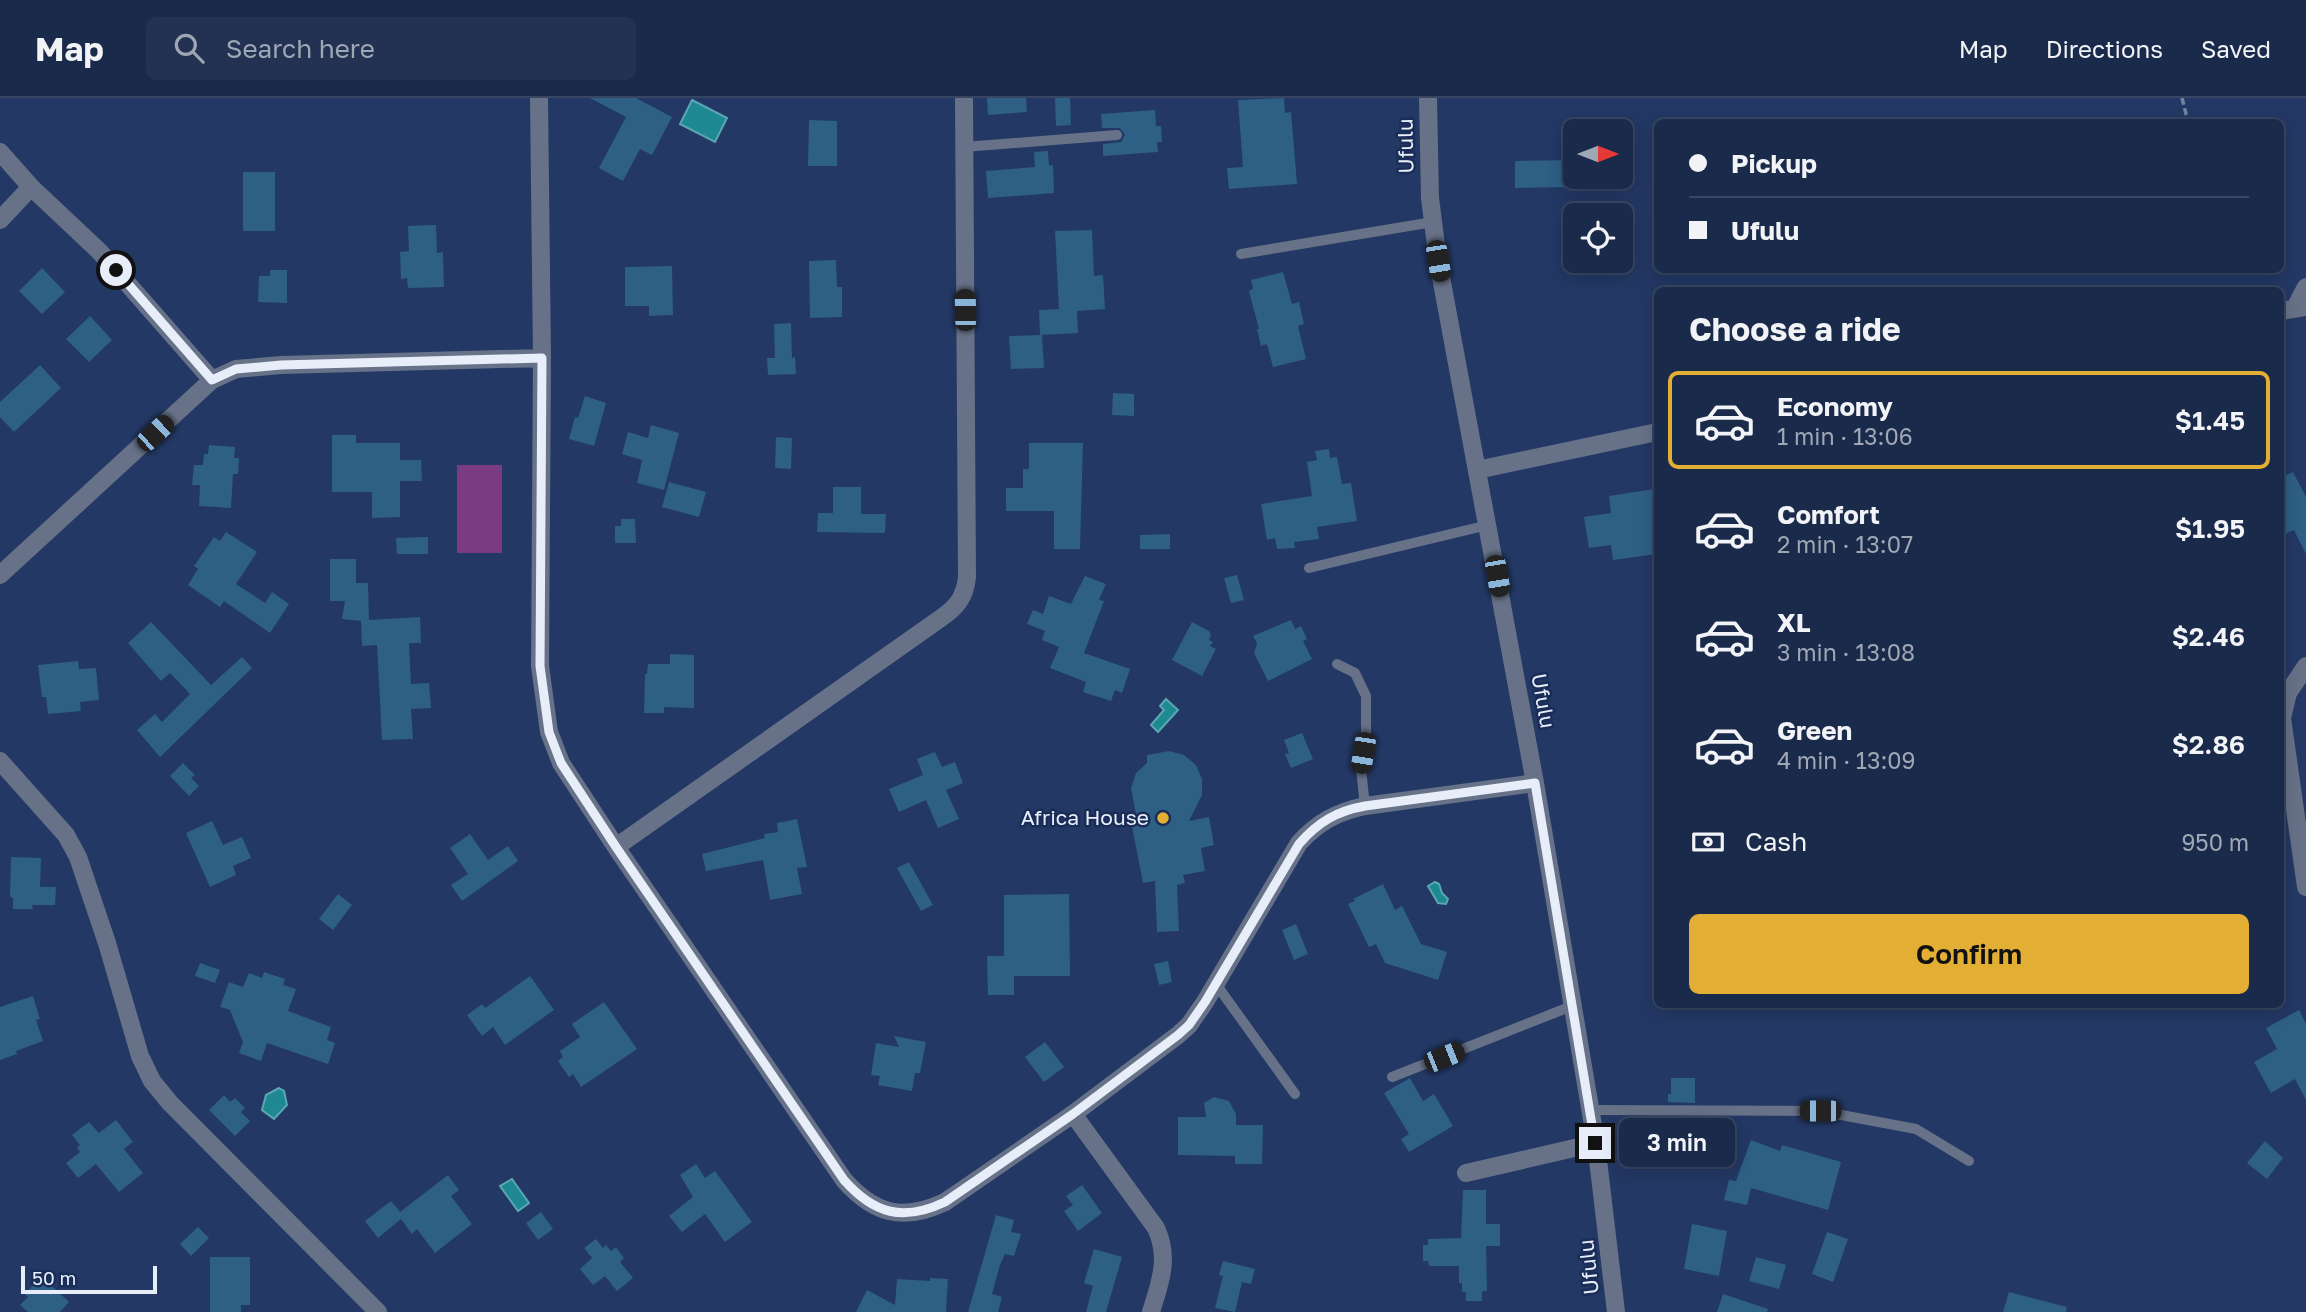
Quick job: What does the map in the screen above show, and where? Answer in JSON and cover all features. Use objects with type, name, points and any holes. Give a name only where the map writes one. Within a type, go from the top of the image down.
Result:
[{"type":"street","points":[[539,98],[542,358],[540,666],[549,732],[561,763],[616,847],[844,1180],[866,1202],[890,1212],[906,1213],[933,1208],[945,1202],[1073,1114],[1178,1035],[1197,1015],[1299,844],[1318,824],[1345,810],[1365,806],[1535,783]]},
{"type":"street","points":[[616,847],[951,611],[963,595],[967,577],[964,98]]},
{"type":"street","name":"Ufulu","points":[[1429,98],[1430,198],[1444,301],[1488,525],[1573,1006],[1595,1143],[1616,1312]]},
{"type":"street","points":[[0,152],[31,187],[99,251],[212,380]]},
{"type":"street","points":[[0,219],[31,187]]},
{"type":"street","points":[[2294,309],[2306,287]]},
{"type":"street","points":[[0,575],[212,380],[236,369],[281,365],[542,358]]},
{"type":"street","points":[[1477,470],[1654,433]]},
{"type":"street","points":[[2284,710],[2288,693],[2306,666]]},
{"type":"street","points":[[2284,729],[2302,828],[2306,887]]},
{"type":"street","points":[[0,761],[66,835],[78,856],[140,1056],[152,1082],[378,1312]]},
{"type":"street","points":[[1073,1114],[1161,1238],[1164,1264],[1152,1312]]},
{"type":"street","points":[[1465,1172],[1595,1143]]},
{"type":"lane","points":[[964,147],[1117,135]]},
{"type":"lane","points":[[1241,254],[1433,222]]},
{"type":"lane","points":[[1309,568],[1488,525]]},
{"type":"lane","points":[[1337,664],[1355,673],[1366,696],[1366,737],[1361,769],[1365,806]]},
{"type":"lane","points":[[1216,984],[1295,1094]]},
{"type":"lane","points":[[1392,1077],[1573,1006]]},
{"type":"lane","points":[[1590,1110],[1820,1111],[1916,1129],[1969,1161]]},
{"type":"path","points":[[2182,98],[2187,119]]},
{"type":"shaded area","points":[[692,100],[727,118],[715,142],[680,124]]},
{"type":"shaded area","points":[[457,465],[502,465],[502,553],[457,553]]},
{"type":"shaded area","points":[[1166,699],[1178,710],[1158,732],[1151,725],[1164,710],[1160,706]]},
{"type":"shaded area","points":[[1435,882],[1448,899],[1446,904],[1438,903],[1428,886]]},
{"type":"shaded area","points":[[279,1088],[284,1091],[287,1105],[274,1119],[262,1110],[266,1095]]},
{"type":"shaded area","points":[[512,1179],[529,1203],[518,1211],[500,1186]]},
{"type":"building","points":[[590,98],[636,98],[672,117],[652,155],[640,149],[623,181],[599,168],[626,117]]},
{"type":"building","points":[[987,98],[1026,98],[1027,112],[988,115]]},
{"type":"building","points":[[1055,98],[1070,98],[1071,125],[1056,126]]},
{"type":"building","points":[[1284,98],[1285,113],[1291,112],[1297,184],[1229,189],[1227,168],[1243,167],[1238,100]]},
{"type":"building","points":[[1155,110],[1156,126],[1161,126],[1162,142],[1157,142],[1158,152],[1103,156],[1103,144],[1121,142],[1125,135],[1120,128],[1102,128],[1101,114]]},
{"type":"building","points":[[809,120],[837,121],[837,166],[808,166]]},
{"type":"building","points":[[1048,151],[1049,166],[1053,165],[1054,193],[988,198],[986,171],[1035,167],[1034,152]]},
{"type":"building","points":[[1563,160],[1563,187],[1515,188],[1515,161]]},
{"type":"building","points":[[243,172],[275,172],[275,231],[243,231]]},
{"type":"building","points":[[436,225],[437,253],[443,252],[444,287],[408,288],[407,278],[401,279],[400,252],[409,251],[408,226]]},
{"type":"building","points":[[1092,230],[1094,276],[1103,275],[1105,309],[1077,311],[1078,333],[1040,335],[1039,310],[1059,309],[1055,231]]},
{"type":"building","points":[[836,260],[837,287],[842,287],[842,317],[810,318],[809,261]]},
{"type":"building","points":[[672,266],[673,315],[649,316],[649,306],[625,306],[625,267]]},
{"type":"building","points":[[42,268],[65,292],[42,314],[19,291]]},
{"type":"building","points":[[270,270],[287,270],[287,303],[258,302],[259,276],[270,276]]},
{"type":"building","points":[[1283,272],[1292,304],[1299,302],[1304,324],[1298,326],[1306,359],[1273,367],[1267,344],[1261,346],[1249,291],[1253,289],[1251,280]]},
{"type":"building","points":[[90,316],[112,340],[89,362],[66,339]]},
{"type":"building","points":[[791,323],[792,358],[795,357],[796,374],[768,375],[767,358],[775,358],[774,324]]},
{"type":"building","points":[[1042,335],[1044,368],[1011,369],[1009,336]]},
{"type":"building","points":[[40,365],[61,388],[14,432],[0,417],[0,402]]},
{"type":"building","points":[[1113,393],[1134,394],[1134,416],[1112,415]]},
{"type":"building","points":[[585,396],[606,403],[594,446],[569,439]]},
{"type":"building","points":[[651,425],[679,433],[664,490],[637,483],[642,460],[622,454],[628,432],[648,438]]},
{"type":"building","points":[[332,435],[356,435],[356,443],[400,443],[400,460],[421,460],[422,481],[400,481],[400,517],[372,518],[372,492],[332,492]]},
{"type":"building","points":[[776,437],[792,438],[791,469],[775,468]]},
{"type":"building","points":[[1029,443],[1083,443],[1080,549],[1054,549],[1054,511],[1006,511],[1006,488],[1023,488],[1023,469],[1029,469]]},
{"type":"building","points":[[209,445],[235,447],[234,458],[239,458],[238,474],[233,474],[231,508],[199,506],[200,485],[192,485],[194,465],[203,465],[204,454],[208,454]]},
{"type":"building","points":[[1329,449],[1330,458],[1337,457],[1342,484],[1351,483],[1357,521],[1317,527],[1319,539],[1294,542],[1295,548],[1277,549],[1275,538],[1267,540],[1261,504],[1312,496],[1307,462],[1317,460],[1315,451]]},
{"type":"building","points":[[2293,472],[2306,497],[2306,554],[2294,530],[2285,534],[2284,532],[2284,476]]},
{"type":"building","points":[[669,482],[706,492],[699,517],[662,507]]},
{"type":"building","points":[[833,487],[861,487],[861,514],[886,514],[885,533],[817,532],[818,513],[833,513]]},
{"type":"building","points":[[1654,489],[1654,554],[1613,560],[1611,545],[1589,548],[1584,517],[1611,513],[1609,496]]},
{"type":"building","points":[[621,519],[635,519],[636,543],[615,543],[615,526],[621,526]]},
{"type":"building","points":[[226,532],[257,552],[236,584],[265,603],[272,592],[289,604],[270,633],[224,601],[220,607],[188,585],[198,569],[194,566],[214,537],[220,541]]},
{"type":"building","points":[[1170,534],[1170,549],[1140,549],[1140,535]]},
{"type":"building","points":[[428,537],[428,554],[397,554],[396,538]]},
{"type":"building","points":[[330,559],[356,559],[356,583],[368,583],[369,620],[420,617],[421,643],[409,643],[411,684],[429,683],[431,708],[411,709],[413,739],[382,740],[377,645],[362,646],[361,621],[342,619],[345,601],[330,601]]},
{"type":"building","points":[[1237,575],[1244,600],[1231,603],[1224,578]]},
{"type":"building","points":[[1085,576],[1106,584],[1099,600],[1104,601],[1084,653],[1130,669],[1122,693],[1115,690],[1111,701],[1083,692],[1086,682],[1050,668],[1059,647],[1042,640],[1045,631],[1027,624],[1033,610],[1043,614],[1049,596],[1071,604]]},
{"type":"building","points":[[1291,620],[1295,629],[1301,626],[1307,639],[1303,641],[1312,659],[1268,681],[1254,653],[1257,643],[1253,636]]},
{"type":"building","points":[[151,622],[211,685],[242,657],[252,668],[160,757],[137,730],[155,714],[162,722],[190,694],[170,673],[161,681],[128,643]]},
{"type":"building","points":[[1192,622],[1209,631],[1209,640],[1213,642],[1210,646],[1216,649],[1202,676],[1172,660]]},
{"type":"building","points":[[670,654],[694,655],[694,708],[664,707],[664,713],[644,713],[645,674],[648,664],[670,664]]},
{"type":"building","points":[[78,661],[79,669],[96,668],[99,700],[80,702],[81,711],[48,714],[46,697],[42,697],[38,665]]},
{"type":"building","points":[[1302,733],[1313,759],[1291,768],[1285,754],[1289,753],[1284,740]]},
{"type":"building","name":"Africa House","points":[[1169,751],[1184,755],[1196,765],[1202,779],[1202,795],[1189,821],[1209,817],[1214,845],[1201,848],[1205,871],[1183,875],[1185,883],[1177,885],[1179,931],[1157,932],[1155,881],[1143,883],[1130,816],[1136,815],[1131,788],[1136,773],[1147,763],[1147,755]]},
{"type":"building","points":[[935,752],[942,767],[955,762],[963,783],[946,790],[959,819],[938,828],[926,800],[899,812],[889,789],[923,775],[917,759]]},
{"type":"building","points":[[183,763],[195,775],[191,778],[199,786],[189,796],[170,776]]},
{"type":"building","points":[[797,819],[807,867],[797,868],[802,894],[770,900],[763,860],[706,871],[702,854],[765,838],[764,834],[778,832],[777,823]]},
{"type":"building","points":[[212,821],[223,845],[242,837],[251,858],[233,866],[236,875],[210,887],[186,833]]},
{"type":"building","points":[[470,834],[488,860],[508,846],[518,861],[462,901],[451,885],[468,874],[450,848]]},
{"type":"building","points":[[11,857],[41,858],[40,887],[56,887],[55,905],[32,905],[33,909],[13,909],[13,898],[10,897]]},
{"type":"building","points":[[909,862],[933,905],[921,911],[897,868]]},
{"type":"building","points":[[1383,884],[1395,910],[1402,906],[1421,944],[1447,952],[1438,980],[1385,963],[1376,944],[1369,947],[1348,904]]},
{"type":"building","points":[[338,894],[352,905],[333,930],[319,919]]},
{"type":"building","points":[[1069,894],[1070,976],[1014,976],[1014,995],[988,995],[987,956],[1004,956],[1004,895]]},
{"type":"building","points":[[1296,924],[1308,954],[1294,960],[1282,930]]},
{"type":"building","points":[[1168,961],[1172,982],[1159,985],[1154,964]]},
{"type":"building","points":[[200,963],[220,970],[215,983],[195,976]]},
{"type":"building","points":[[264,972],[285,979],[283,985],[296,989],[288,1011],[331,1027],[327,1040],[335,1043],[328,1064],[267,1043],[261,1061],[239,1053],[243,1042],[230,1010],[220,1007],[229,982],[243,987],[249,973],[262,978]]},
{"type":"building","points":[[530,976],[554,1010],[505,1045],[493,1027],[482,1036],[467,1015],[482,1004],[485,1008]]},
{"type":"building","points":[[33,996],[40,1019],[36,1020],[43,1041],[0,1060],[0,1007]]},
{"type":"building","points":[[604,1002],[637,1049],[581,1087],[573,1074],[569,1077],[558,1061],[563,1057],[560,1051],[580,1037],[572,1024]]},
{"type":"building","points":[[2299,1010],[2306,1024],[2306,1100],[2295,1079],[2271,1093],[2254,1062],[2277,1049],[2266,1028]]},
{"type":"building","points":[[894,1036],[926,1042],[920,1073],[915,1073],[912,1091],[878,1085],[880,1076],[871,1075],[876,1043],[899,1047]]},
{"type":"building","points":[[1045,1042],[1064,1067],[1044,1082],[1025,1057]]},
{"type":"building","points":[[1410,1078],[1423,1101],[1434,1094],[1453,1126],[1409,1152],[1401,1139],[1409,1134],[1384,1093]]},
{"type":"building","points":[[1671,1078],[1695,1078],[1695,1103],[1668,1102]]},
{"type":"building","points":[[224,1095],[230,1102],[235,1098],[245,1108],[241,1112],[250,1121],[235,1136],[209,1110]]},
{"type":"building","points":[[1214,1097],[1229,1101],[1236,1114],[1236,1125],[1263,1125],[1262,1164],[1235,1164],[1235,1156],[1178,1155],[1178,1117],[1206,1117],[1204,1103]]},
{"type":"building","points":[[1668,1118],[1695,1118],[1695,1137],[1674,1137],[1674,1120]]},
{"type":"building","points":[[116,1120],[133,1142],[124,1149],[143,1173],[119,1192],[96,1164],[78,1178],[66,1163],[80,1152],[77,1148],[80,1145],[72,1135],[89,1122],[99,1133]]},
{"type":"building","points":[[1751,1140],[1780,1151],[1782,1145],[1841,1162],[1828,1210],[1751,1188],[1747,1205],[1724,1200],[1729,1180],[1736,1181]]},
{"type":"building","points":[[2265,1141],[2283,1158],[2267,1179],[2247,1163]]},
{"type":"building","points":[[696,1164],[705,1178],[715,1171],[752,1222],[725,1242],[705,1214],[682,1232],[669,1216],[693,1197],[680,1175]]},
{"type":"building","points":[[448,1175],[459,1190],[451,1196],[472,1224],[435,1253],[417,1229],[412,1234],[401,1219],[378,1238],[365,1221],[391,1201],[400,1212]]},
{"type":"building","points":[[1082,1185],[1102,1213],[1078,1231],[1064,1211],[1073,1205],[1066,1196]]},
{"type":"building","points":[[1463,1190],[1486,1190],[1486,1224],[1500,1224],[1500,1246],[1486,1246],[1487,1291],[1482,1291],[1482,1301],[1466,1301],[1466,1292],[1462,1292],[1462,1283],[1459,1283],[1459,1266],[1429,1266],[1428,1261],[1423,1261],[1423,1245],[1428,1245],[1428,1239],[1461,1238]]},
{"type":"building","points":[[541,1212],[553,1229],[538,1240],[526,1223]]},
{"type":"building","points":[[996,1215],[1014,1220],[1011,1232],[1021,1234],[1014,1256],[1005,1254],[1000,1265],[992,1294],[1002,1297],[998,1312],[968,1312]]},
{"type":"building","points":[[1692,1224],[1727,1231],[1719,1276],[1684,1269]]},
{"type":"building","points":[[198,1227],[209,1238],[191,1256],[180,1244]]},
{"type":"building","points":[[1827,1232],[1848,1239],[1833,1282],[1812,1274]]},
{"type":"building","points":[[596,1239],[603,1248],[606,1245],[611,1251],[616,1247],[624,1258],[620,1262],[633,1278],[617,1291],[605,1276],[593,1285],[580,1269],[592,1258],[584,1248]]},
{"type":"building","points":[[1094,1249],[1122,1257],[1106,1312],[1086,1312],[1093,1286],[1084,1283]]},
{"type":"building","points":[[210,1257],[250,1257],[250,1305],[241,1305],[241,1312],[210,1312]]},
{"type":"building","points":[[1756,1257],[1786,1265],[1779,1289],[1749,1281]]},
{"type":"building","points":[[1223,1261],[1255,1269],[1251,1284],[1242,1282],[1235,1312],[1215,1308],[1223,1276],[1219,1275]]},
{"type":"building","points":[[41,1276],[69,1302],[60,1312],[28,1312],[20,1305],[28,1297],[25,1294]]},
{"type":"building","points":[[930,1278],[948,1279],[946,1312],[856,1312],[867,1290],[895,1305],[897,1279],[930,1281]]},
{"type":"building","points":[[2009,1292],[2067,1307],[2066,1312],[2003,1312]]},
{"type":"building","points":[[1723,1294],[1768,1309],[1767,1312],[1717,1312]]},
{"type":"place","name":"Africa House","points":[[1163,818]]},
{"type":"route","points":[[116,270],[212,380],[236,369],[281,365],[542,358],[540,666],[549,732],[561,763],[602,826],[844,1180],[866,1202],[890,1212],[906,1213],[933,1208],[945,1202],[1073,1114],[1178,1035],[1197,1015],[1283,868],[1299,844],[1318,824],[1345,810],[1365,806],[1535,783],[1595,1143]]}]
